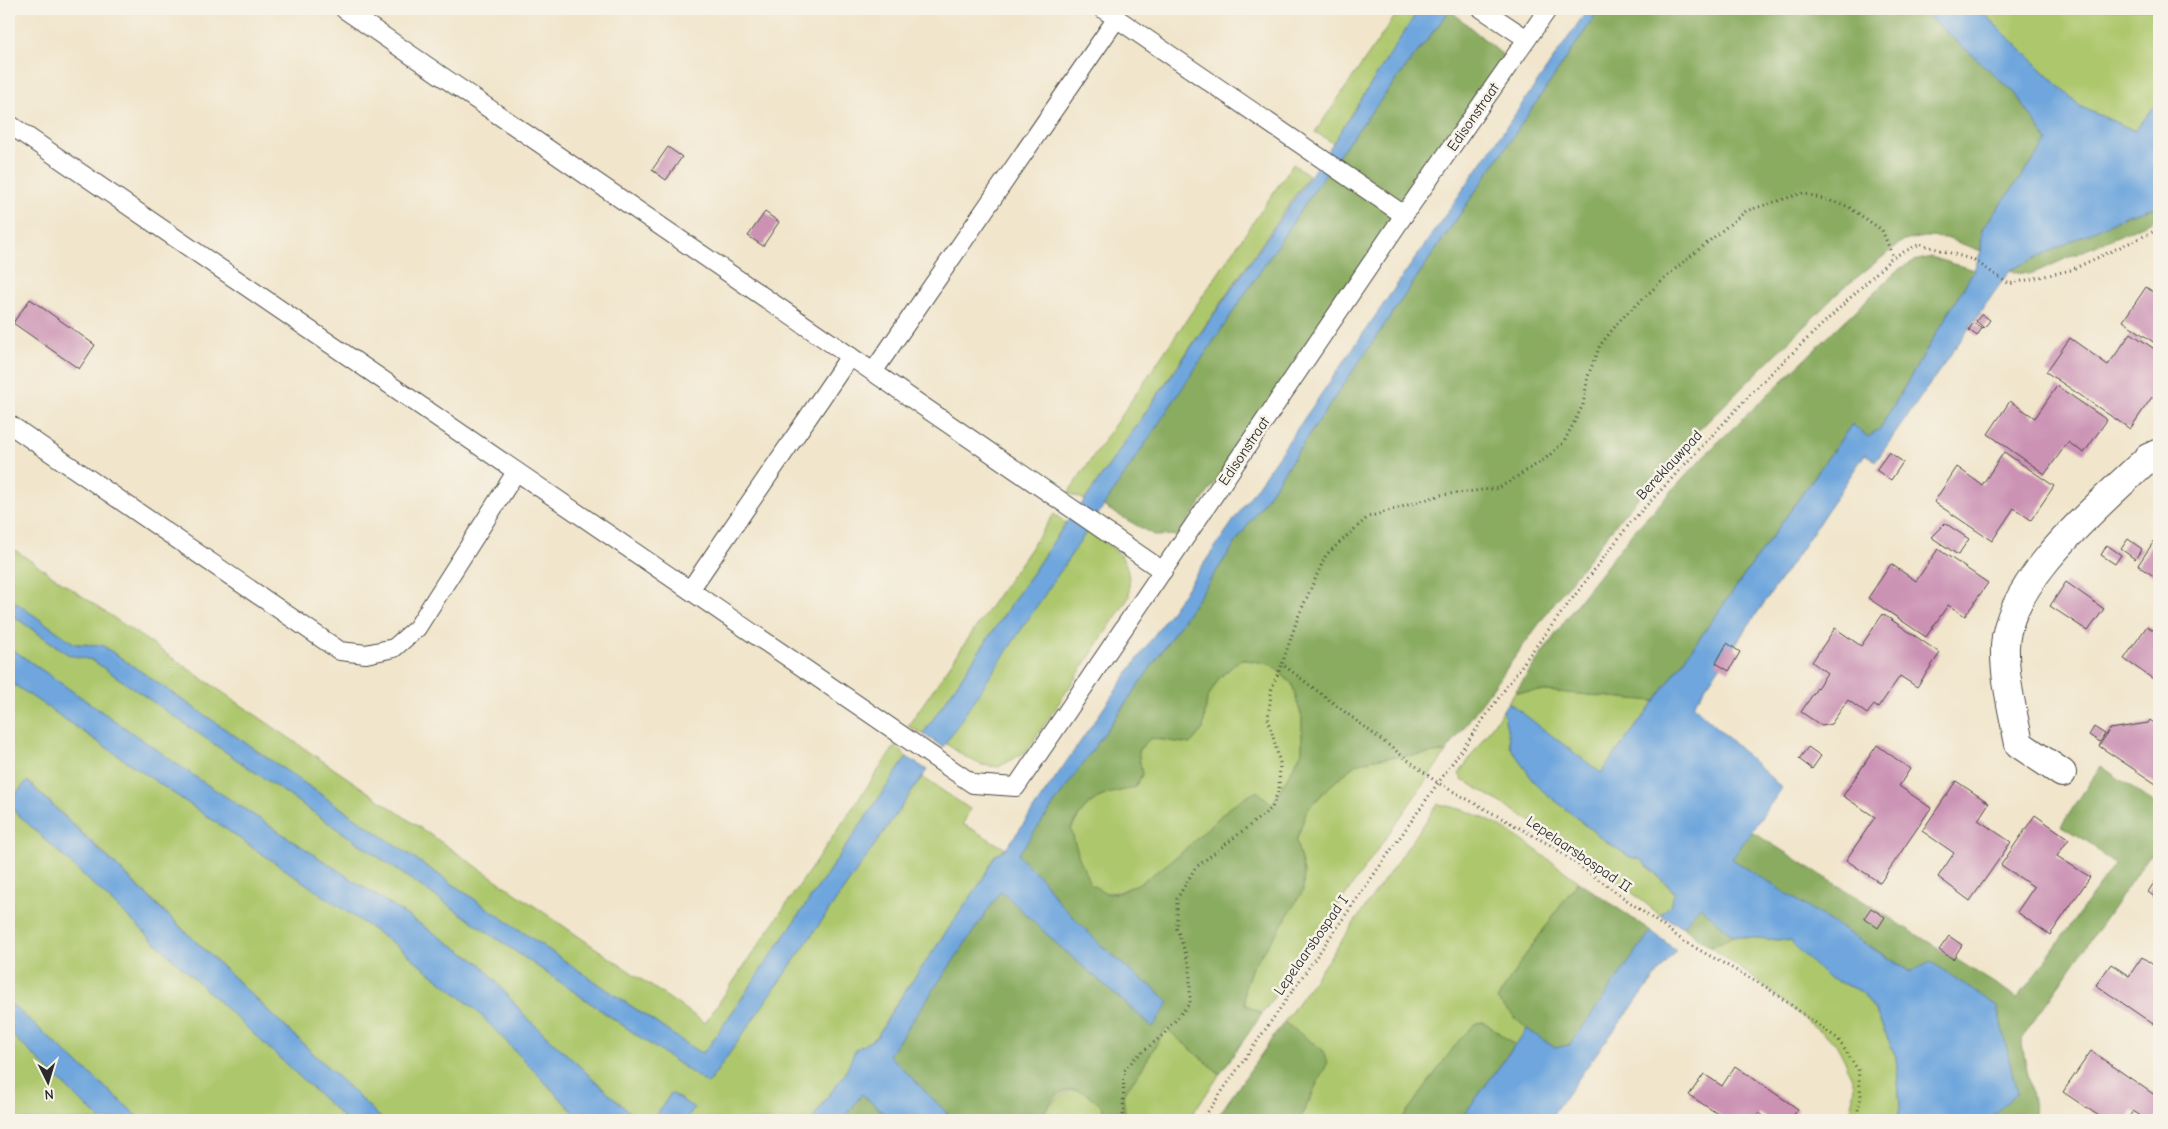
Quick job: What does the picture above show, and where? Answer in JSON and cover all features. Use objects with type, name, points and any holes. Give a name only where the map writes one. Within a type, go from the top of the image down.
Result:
[{"type":"street","points":[[2062,772],[2019,744],[2006,669],[2005,644],[2012,616],[2027,586],[2060,543],[2148,458],[2159,453]]},
{"type":"lane","points":[[344,9],[1163,571]]},
{"type":"lane","points":[[1482,9],[1527,39]]},
{"type":"lane","name":"Edisonstraat","points":[[690,590],[973,784],[1016,787],[1404,214],[1548,9]]},
{"type":"lane","points":[[873,372],[1110,13],[1404,214]]},
{"type":"lane","points":[[9,124],[690,590],[850,356]]},
{"type":"lane","points":[[9,424],[340,651],[366,654],[394,648],[417,628],[516,472]]},
{"type":"path","points":[[1123,1120],[1124,1072],[1135,1058],[1163,1035],[1190,1003],[1190,966],[1177,929],[1177,899],[1195,868],[1272,808],[1279,788],[1280,763],[1268,718],[1272,687],[1298,617],[1326,555],[1368,517],[1441,495],[1499,488],[1545,459],[1564,442],[1583,404],[1588,376],[1600,345],[1616,325],[1675,269],[1746,211],[1803,193],[1847,206],[1882,230],[1893,257]]},
{"type":"path","name":"Bereklauwpad","points":[[1438,783],[1530,654],[1631,522],[1762,382],[1893,257],[1920,244],[1974,260],[2009,284],[2071,270],[2159,229]]},
{"type":"path","name":"Lepelaarsbospad II","points":[[1282,664],[1438,783],[1552,846],[1685,942],[1766,987],[1838,1039],[1858,1070],[1861,1096],[1856,1120]]},
{"type":"path","name":"Lepelaarsbospad I","points":[[1202,1120],[1438,783]]},
{"type":"green space","points":[[1400,9],[1419,9],[1333,143],[1315,132]]},
{"type":"green space","points":[[1600,9],[1920,9],[2015,93],[2048,141],[1982,229],[1981,251],[1946,238],[1926,237],[1904,240],[1841,290],[1693,436],[1624,514],[1560,595],[1446,752],[1373,759],[1356,764],[1330,786],[1307,810],[1296,841],[1304,872],[1303,891],[1278,931],[1252,967],[1244,990],[1245,1004],[1262,1014],[1220,1074],[1166,1028],[1141,1070],[1123,1094],[1125,1120],[1104,1120],[1103,1108],[1084,1092],[1075,1090],[1060,1094],[1038,1120],[954,1120],[889,1055],[1001,890],[1057,944],[1153,1027],[1154,988],[1135,975],[1101,945],[1060,904],[1043,880],[1017,855],[1138,686]],"holes":[[[1241,659],[1271,664],[1292,684],[1302,718],[1302,752],[1272,804],[1257,791],[1232,805],[1179,855],[1144,881],[1118,893],[1108,894],[1090,884],[1079,857],[1071,829],[1083,810],[1096,799],[1134,788],[1142,775],[1138,750],[1151,738],[1190,744],[1203,729],[1207,699],[1219,678]]]},
{"type":"green space","points":[[1979,9],[2159,9],[2159,100],[2136,131],[2081,107]]},
{"type":"green space","points":[[1450,10],[1504,56],[1500,64],[1179,535],[1155,536],[1103,506],[1340,153]]},
{"type":"green space","points":[[1293,164],[1309,175],[1085,500],[1068,493]]},
{"type":"green space","points":[[2159,206],[2159,218],[2031,274],[2017,273],[2010,270],[2128,215]]},
{"type":"green space","points":[[1931,257],[1974,270],[1879,430],[1868,437],[1851,425],[1655,701],[1547,691],[1515,692],[1578,602],[1634,531],[1713,447],[1899,269],[1914,261]]},
{"type":"green space","points":[[1054,514],[1066,523],[923,734],[908,726]]},
{"type":"green space","points":[[1087,531],[1121,556],[1128,571],[1129,597],[1027,751],[999,767],[982,765],[967,758],[945,743]]},
{"type":"green space","points":[[9,546],[705,1023],[895,746],[907,757],[709,1046],[702,1053],[102,645],[75,644],[9,598]]},
{"type":"green space","points":[[9,613],[69,655],[92,660],[708,1084],[922,777],[970,809],[963,824],[1006,849],[995,855],[981,882],[895,1006],[877,1037],[855,1050],[846,1074],[812,1120],[687,1120],[694,1108],[671,1093],[653,1120],[638,1120],[525,1016],[481,964],[197,778],[9,647]]},
{"type":"green space","points":[[1241,659],[1271,664],[1292,684],[1302,718],[1302,752],[1272,804],[1232,805],[1164,867],[1122,891],[1104,892],[1090,884],[1081,866],[1071,830],[1083,810],[1096,799],[1134,788],[1142,775],[1138,751],[1150,738],[1190,744],[1203,729],[1207,699],[1219,678]]},
{"type":"green space","points":[[9,681],[400,948],[475,1009],[581,1120],[383,1120],[28,781],[9,801]]},
{"type":"green space","points":[[1547,691],[1655,701],[1600,774],[1508,702],[1515,692]]},
{"type":"green space","points":[[1503,710],[1511,748],[1537,786],[1604,840],[1630,857],[1640,859],[1675,893],[1670,905],[1660,915],[1625,887],[1526,818],[1462,779],[1459,774]]},
{"type":"green space","points":[[1446,752],[1262,1014],[1245,1004],[1244,990],[1252,967],[1278,931],[1304,872],[1296,841],[1307,810],[1330,786],[1356,764],[1373,759]]},
{"type":"green space","points":[[2101,766],[2159,807],[2159,842],[2021,1039],[2036,1117],[2033,1120],[1989,1120],[2017,1092],[1911,972],[1731,859],[1751,831],[2018,998],[2114,865],[2093,845],[2061,826]]},
{"type":"green space","points":[[1438,804],[1458,808],[1495,824],[1529,845],[1578,881],[1520,963],[1497,1000],[1527,1029],[1515,1045],[1484,1022],[1476,1023],[1460,1039],[1401,1120],[1299,1120],[1313,1094],[1284,1022]]},
{"type":"green space","points":[[9,806],[346,1120],[142,1120],[9,1002]]},
{"type":"green space","points":[[1578,881],[1651,931],[1570,1046],[1555,1048],[1527,1029],[1497,1000],[1520,963]]},
{"type":"green space","points":[[1699,905],[1734,936],[1710,947],[1683,927]]},
{"type":"green space","points":[[1734,936],[1790,941],[1825,976],[1862,992],[1876,1012],[1896,1057],[1900,1106],[1898,1120],[1850,1120],[1854,1085],[1846,1063],[1836,1044],[1755,979],[1710,947]]},
{"type":"green space","points":[[1284,1022],[1323,1050],[1327,1064],[1299,1120],[1215,1120]]},
{"type":"green space","points":[[1484,1022],[1515,1045],[1460,1120],[1401,1120],[1460,1039],[1476,1023]]},
{"type":"green space","points":[[1166,1028],[1220,1074],[1188,1120],[1125,1120],[1123,1094],[1141,1070]]},
{"type":"green space","points":[[9,1032],[101,1120],[9,1120]]},
{"type":"green space","points":[[1077,1089],[1091,1095],[1103,1108],[1104,1120],[1038,1120],[1055,1101]]},
{"type":"green space","points":[[862,1094],[891,1120],[843,1120]]},
{"type":"water","points":[[1419,9],[1450,10],[1340,153],[1313,192],[943,747],[923,734],[1066,523],[1085,500],[1333,143]]},
{"type":"water","points":[[1588,9],[1600,9],[1138,686],[1018,855],[1043,880],[1060,904],[1101,945],[1169,1002],[1153,1027],[1057,944],[1001,891],[889,1055],[954,1120],[891,1120],[862,1094],[843,1120],[812,1120],[845,1074],[855,1050],[877,1037],[895,1006],[981,882],[995,855],[1006,849]]},
{"type":"water","points":[[1920,9],[1979,9],[2081,107],[2135,131],[2159,100],[2159,206],[2128,215],[2010,270],[1876,461],[1865,454],[1693,705],[1782,788],[1732,859],[1910,972],[1931,962],[1997,1006],[2017,1093],[1989,1120],[1898,1120],[1900,1106],[1896,1057],[1876,1012],[1862,992],[1825,976],[1790,941],[1734,936],[1699,906],[1683,927],[1660,915],[1670,905],[1675,892],[1640,859],[1630,857],[1604,840],[1537,786],[1511,748],[1503,710],[1508,702],[1601,773],[1655,701],[1852,424],[1868,437],[1879,430],[1974,270],[1981,251],[1982,229],[2048,141],[2015,93]]},
{"type":"water","points":[[9,598],[75,644],[102,645],[702,1053],[709,1046],[907,757],[927,770],[708,1084],[92,660],[69,655],[9,613]]},
{"type":"water","points":[[9,647],[197,778],[481,964],[525,1016],[638,1120],[581,1120],[475,1009],[400,948],[9,681]]},
{"type":"water","points":[[27,781],[383,1120],[346,1120],[9,806],[9,801]]},
{"type":"water","points":[[1651,931],[1676,950],[1599,1050],[1549,1120],[1460,1120],[1527,1029],[1555,1048],[1570,1045]]},
{"type":"water","points":[[9,1002],[142,1120],[101,1120],[9,1032]]},
{"type":"water","points":[[671,1093],[694,1108],[687,1120],[653,1120]]},
{"type":"building","points":[[668,147],[682,157],[666,180],[652,170]]},
{"type":"building","points":[[765,212],[779,222],[763,246],[748,236]]},
{"type":"building","points":[[2146,287],[2159,296],[2159,346],[2123,321]]},
{"type":"building","points":[[30,299],[95,345],[79,369],[13,323]]},
{"type":"building","points":[[1982,314],[1990,320],[1984,328],[1976,321]]},
{"type":"building","points":[[1973,323],[1982,328],[1977,336],[1969,330]]},
{"type":"building","points":[[2131,333],[2159,352],[2159,397],[2157,400],[2152,397],[2130,429],[2046,372],[2070,338],[2108,365]]},
{"type":"building","points":[[2057,386],[2107,420],[2084,453],[2068,442],[2045,474],[1988,434],[2010,401],[2035,418]]},
{"type":"building","points":[[1889,452],[1903,462],[1891,480],[1876,470]]},
{"type":"building","points":[[2004,452],[2054,486],[2031,520],[2014,508],[1992,541],[1934,502],[1957,467],[1982,485]]},
{"type":"building","points":[[1945,523],[1969,539],[1958,555],[1931,537]]},
{"type":"building","points":[[2159,534],[2159,580],[2138,565]]},
{"type":"building","points":[[2128,539],[2142,549],[2135,559],[2121,549]]},
{"type":"building","points":[[2107,545],[2121,555],[2115,564],[2101,555]]},
{"type":"building","points":[[1938,549],[1988,583],[1965,616],[1948,605],[1926,637],[1868,598],[1891,564],[1916,581]]},
{"type":"building","points":[[2066,582],[2104,609],[2088,631],[2050,606]]},
{"type":"building","points":[[1883,614],[1940,653],[1917,687],[1900,676],[1878,708],[1874,705],[1867,714],[1848,700],[1831,724],[1822,726],[1801,712],[1827,673],[1812,662],[1835,628],[1861,646]]},
{"type":"building","points":[[2147,626],[2159,634],[2159,683],[2124,659]]},
{"type":"building","points":[[1727,643],[1740,652],[1729,671],[1716,663]]},
{"type":"building","points":[[2150,720],[2159,727],[2159,786],[2099,746],[2110,729],[2148,723]]},
{"type":"building","points":[[2094,727],[2105,734],[2100,742],[2089,735]]},
{"type":"building","points":[[1877,745],[1910,769],[1899,786],[1931,808],[1880,883],[1846,860],[1875,817],[1843,796]]},
{"type":"building","points":[[1808,747],[1821,756],[1812,769],[1799,759]]},
{"type":"building","points":[[1956,781],[1989,803],[1978,820],[2011,842],[1970,901],[1938,877],[1954,853],[1922,831]]},
{"type":"building","points":[[2035,815],[2069,839],[2057,856],[2090,877],[2050,935],[2017,912],[2034,887],[2001,865]]},
{"type":"building","points":[[2159,875],[2159,900],[2148,892]]},
{"type":"building","points":[[1871,908],[1885,917],[1878,928],[1864,918]]},
{"type":"building","points":[[1949,936],[1962,945],[1953,959],[1939,950]]},
{"type":"building","points":[[2142,957],[2159,969],[2159,1015],[2153,1024],[2096,985],[2111,964],[2129,976]]},
{"type":"building","points":[[2091,1051],[2159,1098],[2159,1120],[2147,1120],[2133,1111],[2127,1120],[2105,1120],[2063,1092]]},
{"type":"building","points":[[1735,1066],[1798,1109],[1790,1120],[1770,1120],[1759,1113],[1755,1120],[1727,1120],[1689,1095],[1704,1074],[1722,1086]]}]
